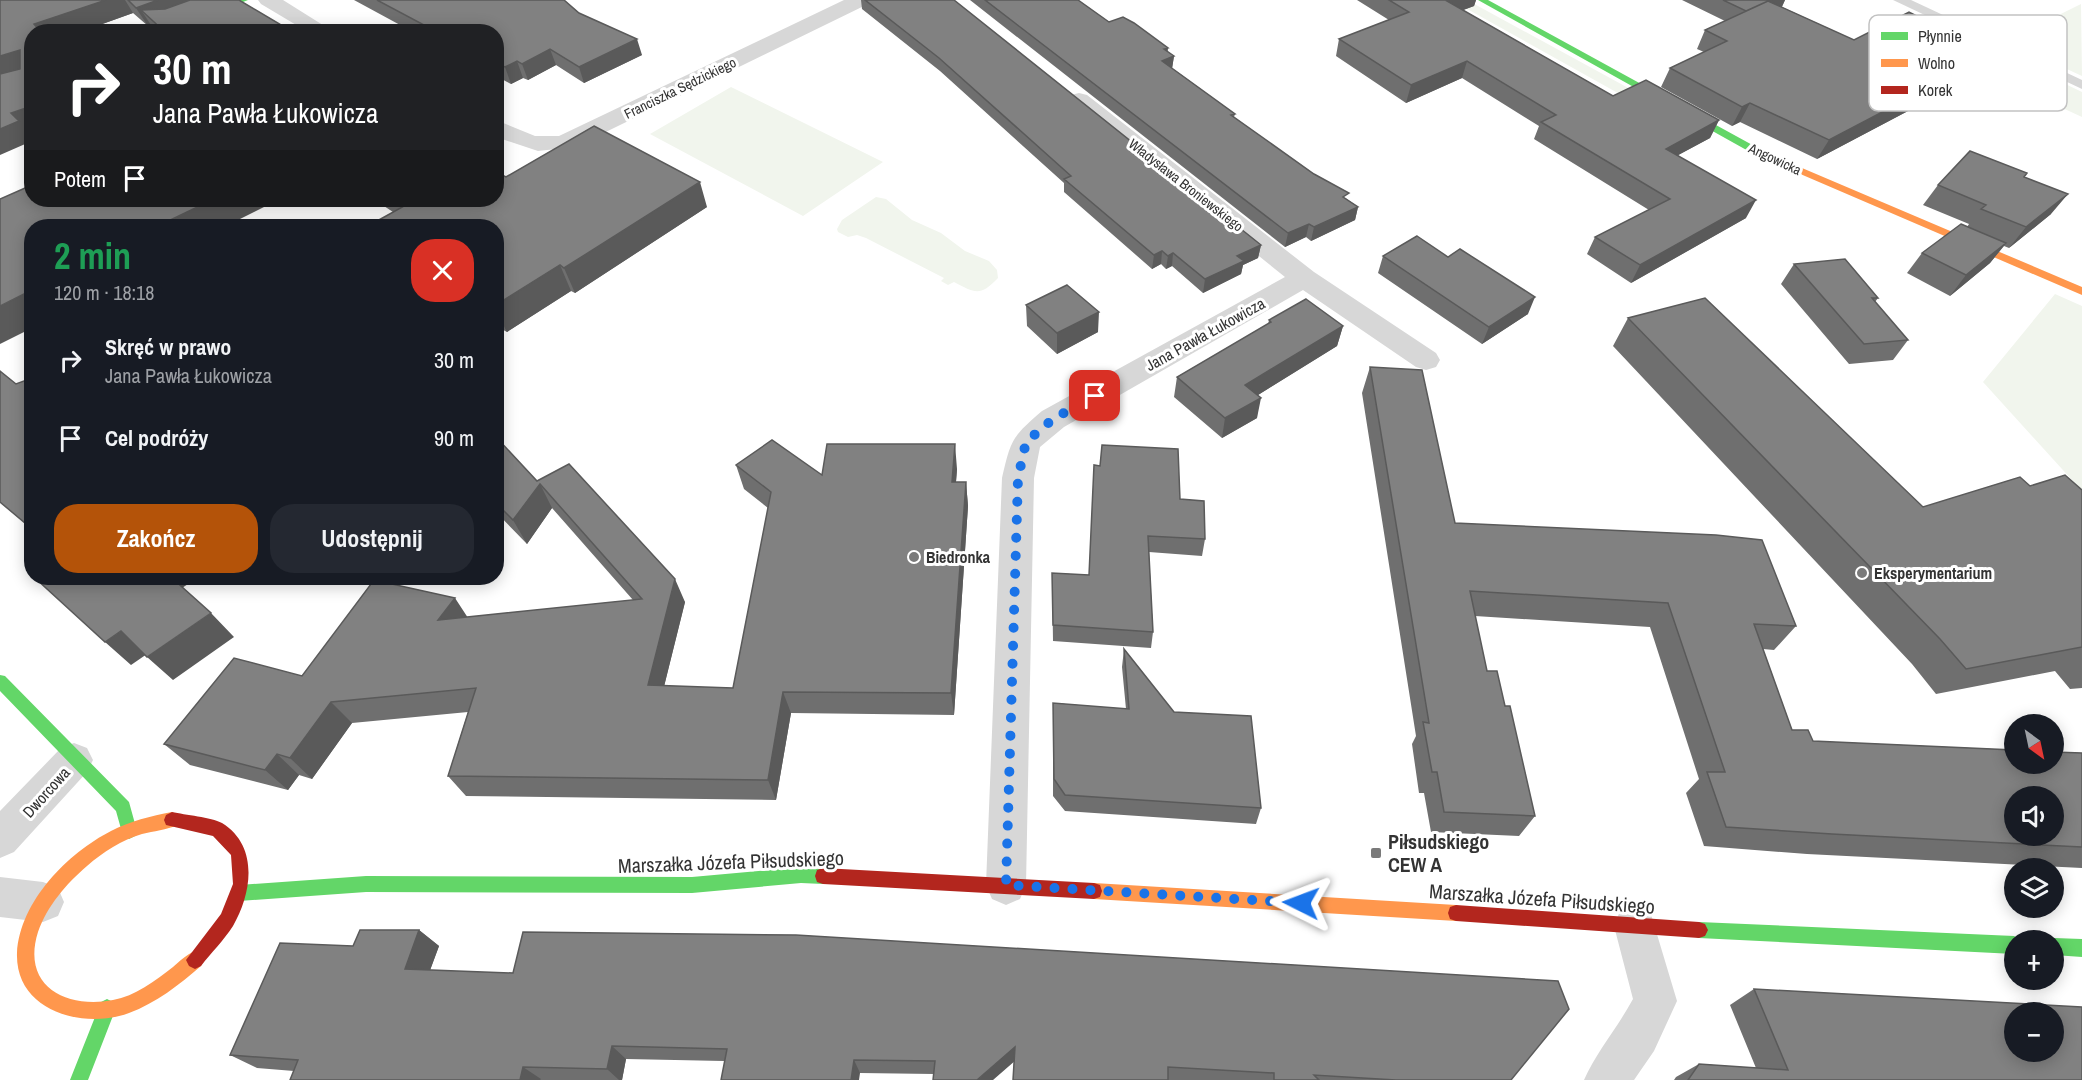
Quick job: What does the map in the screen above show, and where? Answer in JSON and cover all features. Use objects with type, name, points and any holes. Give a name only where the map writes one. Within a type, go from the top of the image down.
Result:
[{"type":"street","points":[[180,24],[244,0]]},
{"type":"street","points":[[268,0],[310,24]]},
{"type":"street","name":"Franciszka Sędzickiego","points":[[504,131],[523,142],[538,146],[566,142],[861,0]]},
{"type":"street","name":"Angowicka","points":[[1482,0],[1763,156],[2082,291]]},
{"type":"street","name":"Władysława Broniewskiego","points":[[1064,88],[1304,278],[1425,360]]},
{"type":"street","name":"Jana Pawła Łukowicza","points":[[1006,885],[1018,478],[1026,442],[1053,419],[1304,278]]},
{"type":"street","name":"Dworcowa","points":[[0,681],[74,760],[123,807],[129,831]]},
{"type":"street","name":"Dworcowa","points":[[9,831],[74,760]]},
{"type":"street","points":[[172,820],[194,820],[220,830],[236,849],[241,872],[239,893],[221,931],[196,962],[163,986],[135,1001],[87,1011],[58,1006],[47,1000],[31,983],[26,951],[31,928],[43,902],[87,856],[129,831],[172,820]]},
{"type":"street","name":"Marszałka Józefa Piłsudskiego","points":[[239,893],[366,884],[692,885],[801,875],[1006,885],[1635,926],[2004,944]]},
{"type":"street","points":[[0,897],[43,902]]},
{"type":"street","points":[[1607,1080],[1638,1035],[1655,1001],[1635,926]]},
{"type":"street","points":[[2064,947],[2082,948]]},
{"type":"street","points":[[79,1080],[107,1008]]},
{"type":"lane","points":[[1900,0],[1932,15]]},
{"type":"lane","points":[[2067,78],[2082,85]]},
{"type":"shaded area","points":[[1451,0],[1467,0],[1643,96],[1634,102]]},
{"type":"shaded area","points":[[2081,4],[2082,76],[2067,69],[2067,15],[2059,15]]},
{"type":"shaded area","points":[[2067,85],[2082,92],[2082,117],[2067,110]]},
{"type":"shaded area","points":[[731,87],[883,162],[803,216],[650,134]]},
{"type":"shaded area","points":[[876,197],[886,199],[912,220],[941,233],[965,251],[989,261],[997,270],[998,278],[982,291],[972,291],[954,282],[948,285],[941,281],[944,278],[866,238],[857,235],[848,237],[838,232],[837,229],[842,220]]},
{"type":"shaded area","points":[[2055,294],[2082,306],[2082,491],[1983,382]]},
{"type":"building","points":[[0,0],[106,0],[34,24],[24,24],[24,109],[11,113],[19,121],[0,129],[0,74],[20,69],[20,50],[0,56]]},
{"type":"building","points":[[128,0],[158,0],[136,8]]},
{"type":"building","points":[[190,0],[239,0],[280,24],[156,24],[141,10],[165,9]]},
{"type":"building","points":[[377,0],[564,0],[579,13],[637,39],[579,67],[550,49],[522,64],[517,61],[505,67],[504,24],[422,24]]},
{"type":"building","points":[[865,0],[954,0],[1261,245],[1237,256],[1244,261],[1205,279],[1173,253],[1168,256],[1162,251],[1154,255],[1064,179],[1071,176],[939,58]]},
{"type":"building","points":[[985,0],[1078,0],[1109,22],[1123,17],[1134,23],[1168,48],[1164,49],[1174,56],[1162,61],[1235,114],[1231,115],[1314,174],[1349,193],[1343,197],[1358,207],[1314,227],[1309,224],[1288,233]]},
{"type":"building","points":[[1389,0],[1449,0],[1447,1],[1613,96],[1646,80],[1719,120],[1666,149],[1756,200],[1640,265],[1595,237],[1670,199],[1541,122],[1556,115],[1467,61],[1411,85],[1339,39],[1409,12]]},
{"type":"building","points":[[1723,0],[1772,0],[1746,11]]},
{"type":"building","points":[[1768,1],[1854,40],[1869,32],[1869,111],[1884,111],[1829,140],[1750,103],[1742,107],[1670,68],[1727,41],[1705,30]]},
{"type":"building","points":[[594,126],[700,182],[564,268],[560,265],[504,300],[504,219],[381,219],[402,207],[504,207],[504,176],[506,177]]},
{"type":"building","points":[[1970,151],[2027,173],[2024,177],[2068,194],[2026,227],[1981,209],[1986,205],[1938,185]]},
{"type":"building","points":[[24,188],[24,207],[197,207],[173,219],[24,219],[24,294],[0,306],[0,199]]},
{"type":"building","points":[[1961,224],[2006,243],[1966,275],[1922,253]]},
{"type":"building","points":[[1417,236],[1448,257],[1460,249],[1535,297],[1489,327],[1383,256]]},
{"type":"building","points":[[1845,259],[1878,298],[1872,298],[1908,340],[1864,344],[1794,264]]},
{"type":"building","points":[[1067,285],[1099,312],[1057,333],[1026,305]]},
{"type":"building","points":[[1705,298],[1923,507],[2020,477],[2030,486],[2065,475],[2082,490],[2082,647],[1966,669],[1940,639],[1628,318]]},
{"type":"building","points":[[1306,299],[1343,326],[1245,385],[1261,398],[1225,418],[1177,377],[1271,322],[1269,320]]},
{"type":"building","points":[[1370,367],[1422,370],[1455,523],[1716,535],[1762,540],[1796,626],[1754,624],[1792,730],[1808,730],[1813,741],[2004,750],[2004,774],[2064,774],[2064,752],[2082,753],[2082,847],[2063,846],[2064,786],[2004,786],[2004,843],[1726,827],[1707,772],[1725,772],[1668,603],[1470,591],[1487,671],[1497,671],[1505,706],[1510,706],[1535,816],[1444,812],[1437,772],[1432,772],[1423,722],[1429,723]]},
{"type":"building","points":[[0,371],[16,384],[24,381],[24,522],[0,502]]},
{"type":"building","points":[[772,440],[822,475],[827,444],[955,444],[952,482],[966,482],[951,693],[783,692],[768,780],[448,776],[476,688],[331,702],[290,758],[277,754],[265,770],[164,744],[234,658],[302,676],[370,585],[396,585],[455,598],[438,620],[642,599],[540,484],[513,520],[504,511],[504,446],[537,481],[569,464],[675,579],[648,685],[733,688],[771,492],[736,465]]},
{"type":"building","points":[[1102,445],[1178,449],[1180,499],[1204,501],[1205,539],[1148,536],[1153,632],[1053,625],[1052,573],[1089,575],[1094,465],[1100,466]]},
{"type":"building","points":[[43,585],[180,585],[211,613],[147,657],[121,631],[105,642]]},
{"type":"building","points":[[1124,649],[1174,712],[1251,716],[1261,808],[1065,795],[1054,779],[1053,703],[1129,709]]},
{"type":"building","points":[[360,930],[419,930],[405,969],[513,973],[523,932],[796,935],[1558,981],[1569,1009],[1511,1080],[1396,1080],[1314,1075],[1319,1080],[1274,1080],[1274,1073],[1168,1067],[1168,1080],[1013,1080],[1015,1047],[977,1080],[933,1080],[935,1061],[854,1060],[851,1080],[721,1080],[727,1049],[612,1046],[607,1069],[523,1067],[520,1080],[290,1080],[298,1060],[230,1055],[280,943],[353,946]]},
{"type":"building","points":[[1754,989],[2004,1003],[2004,1062],[2064,1062],[2064,1006],[2082,1007],[2082,1080],[1688,1080],[1699,1064],[1788,1070]]},
{"type":"traffic: fast","points":[[180,24],[244,0]]},
{"type":"traffic: fast","points":[[1482,0],[1763,155],[1802,171]]},
{"type":"traffic: fast","points":[[0,681],[123,807],[129,831]]},
{"type":"traffic: fast","points":[[239,893],[366,884],[692,885],[801,875],[823,876]]},
{"type":"traffic: fast","points":[[1699,930],[2004,945]]},
{"type":"traffic: fast","points":[[2064,947],[2082,948]]},
{"type":"traffic: fast","points":[[79,1080],[107,1008]]},
{"type":"traffic: slow","points":[[1802,171],[2082,291]]},
{"type":"traffic: slow","points":[[172,820],[143,826],[115,837],[81,860],[65,876],[37,913],[29,933],[26,954],[29,974],[35,987],[57,1004],[70,1008],[99,1011],[127,1005],[146,996],[195,960]]},
{"type":"traffic: slow","points":[[1094,891],[1456,913]]},
{"type":"traffic: jam","points":[[172,820],[217,829],[239,852],[241,884],[227,920],[195,960]]},
{"type":"traffic: jam","points":[[823,876],[1094,891]]},
{"type":"traffic: jam","points":[[1456,913],[1699,930]]},
{"type":"place","name":"Biedronka","points":[[914,557]]},
{"type":"place","name":"Eksperymentarium","points":[[1862,573]]},
{"type":"place","name":"Piłsudskiego CEW A","points":[[1376,853]]},
{"type":"route","points":[[1095,396],[1053,419],[1026,442],[1018,478],[1006,885],[1301,903]]}]
